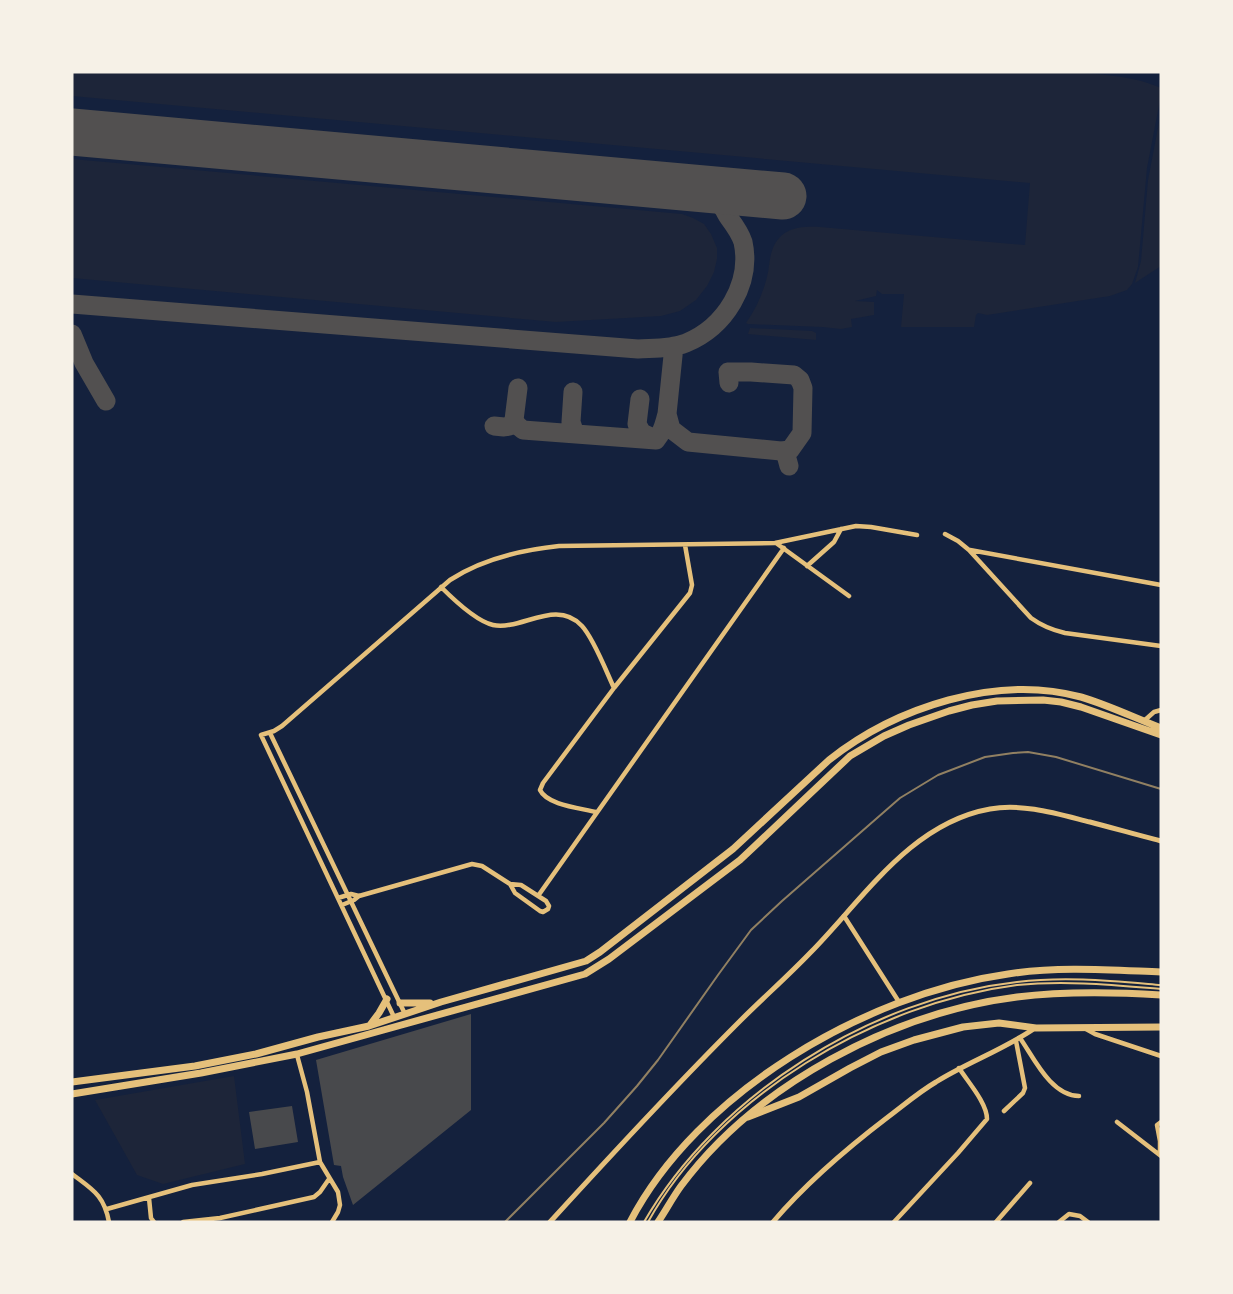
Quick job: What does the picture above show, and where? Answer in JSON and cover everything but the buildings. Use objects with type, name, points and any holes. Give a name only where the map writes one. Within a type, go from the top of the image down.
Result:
[{"type":"main road","points":[[407,1018],[441,1002],[586,961],[727,854],[837,754],[872,731],[906,714],[991,692],[1045,691],[1082,698],[1143,724],[1161,735]]},
{"type":"main road","points":[[72,1094],[297,1054],[396,1021],[576,977],[595,968],[740,860],[850,756],[908,725],[938,714],[972,705],[1022,699],[1060,702],[1161,728]]},
{"type":"main road","points":[[630,1222],[666,1167],[688,1140],[719,1110],[810,1046],[862,1017],[952,985],[1005,974],[1094,969],[1161,972]]},
{"type":"main road","points":[[659,1222],[681,1187],[711,1151],[747,1118],[802,1076],[862,1043],[925,1017],[1015,997],[1087,991],[1161,995]]},
{"type":"main road","points":[[369,1026],[387,999]]},
{"type":"main road","points":[[400,1003],[441,1002]]},
{"type":"main road","points":[[72,1082],[233,1059],[396,1021]]},
{"type":"main road","points":[[747,1118],[799,1097],[881,1052],[953,1029],[999,1023],[1035,1028],[1161,1027]]},
{"type":"street","points":[[396,1021],[261,735],[282,726],[441,587],[459,573],[480,564],[538,548],[559,546],[775,542],[864,526],[917,535]]},
{"type":"street","points":[[807,566],[834,542],[841,529]]},
{"type":"street","points":[[944,534],[969,550],[1031,618],[1041,625],[1065,633],[1161,646]]},
{"type":"street","points":[[775,542],[849,596]]},
{"type":"street","points":[[596,812],[554,801],[542,795],[542,783],[690,593],[692,585],[685,545]]},
{"type":"street","points":[[538,896],[783,548]]},
{"type":"street","points":[[969,550],[1161,585]]},
{"type":"street","points":[[441,587],[460,605],[492,625],[552,615],[575,620],[586,632],[614,688]]},
{"type":"street","points":[[1143,724],[1149,715],[1161,710]]},
{"type":"street","points":[[270,733],[407,1018]]},
{"type":"street","points":[[550,1222],[675,1087],[812,951],[866,890],[912,846],[963,817],[992,808],[1053,812],[1161,841]]},
{"type":"street","points":[[338,898],[359,895],[467,865],[482,866],[510,884],[515,893],[540,911],[548,909],[548,904],[538,896],[517,884],[510,884]]},
{"type":"street","points":[[342,905],[359,895]]},
{"type":"street","points":[[844,916],[899,1002]]},
{"type":"street","points":[[372,968],[381,964]]},
{"type":"street","points":[[1082,1026],[1095,1034],[1161,1056]]},
{"type":"street","points":[[1110,1026],[1110,1039]]},
{"type":"street","points":[[773,1222],[836,1157],[906,1103],[959,1068],[1018,1040],[1035,1028]]},
{"type":"street","points":[[1018,1040],[1057,1088],[1068,1095],[1079,1096]]},
{"type":"street","points":[[1004,1111],[1025,1088],[1018,1040]]},
{"type":"street","points":[[297,1054],[320,1162],[338,1192],[340,1205],[332,1222]]},
{"type":"street","points":[[894,1222],[984,1125],[987,1114],[984,1106],[959,1068]]},
{"type":"street","points":[[1117,1122],[1161,1156]]},
{"type":"street","points":[[1161,1122],[1157,1125],[1161,1156]]},
{"type":"street","points":[[107,1209],[192,1185],[320,1162]]},
{"type":"street","points":[[72,1174],[103,1201],[109,1222]]},
{"type":"street","points":[[183,1222],[221,1220],[314,1197],[329,1179]]},
{"type":"street","points":[[996,1222],[1030,1183]]},
{"type":"street","points":[[149,1198],[154,1222]]},
{"type":"street","points":[[1059,1222],[1069,1214],[1080,1216],[1088,1222]]},
{"type":"lane","points":[[643,1222],[684,1163],[742,1107],[809,1058],[886,1017],[964,991],[1019,981],[1090,979],[1161,987]]},
{"type":"lane","points":[[648,1222],[686,1166],[743,1109],[810,1061],[871,1027],[946,1000],[1012,986],[1079,983],[1161,987]]},
{"type":"shaded area","points":[[72,72],[1065,72],[1138,80],[1161,88],[1161,95],[1147,168],[1138,267],[1127,290],[1110,296],[987,315],[978,313],[974,327],[901,327],[904,294],[882,294],[877,290],[876,296],[855,301],[874,302],[874,315],[851,319],[852,327],[841,329],[746,323],[763,289],[774,246],[783,234],[803,227],[820,227],[1025,245],[1030,183],[72,96]]},
{"type":"shaded area","points":[[1161,112],[1161,266],[1135,283],[1141,261],[1148,180]]},
{"type":"shaded area","points":[[72,159],[682,214],[704,224],[717,248],[717,259],[707,286],[696,300],[680,311],[661,316],[556,322],[72,278]]},
{"type":"shaded area","points":[[750,328],[812,331],[816,333],[816,340],[748,334]]},
{"type":"shaded area","points":[[234,1076],[245,1164],[163,1184],[137,1175],[95,1100]]},
{"type":"taxiway","points":[[72,304],[638,349],[674,346],[700,336],[724,315],[739,288],[745,258],[742,239],[723,208],[686,187]]},
{"type":"taxiway","points":[[72,334],[84,363],[106,401]]},
{"type":"taxiway","points":[[674,346],[667,414],[671,429],[688,442],[781,451],[786,455],[789,466]]},
{"type":"taxiway","points":[[729,383],[728,372],[794,375],[800,380],[803,388],[802,433],[790,450],[781,451]]},
{"type":"taxiway","points":[[518,388],[514,420],[523,430],[656,440],[667,414]]},
{"type":"taxiway","points":[[573,392],[571,422],[575,434]]},
{"type":"taxiway","points":[[640,399],[637,424],[642,433],[655,439]]},
{"type":"taxiway","points":[[494,426],[510,426],[514,420]]},
{"type":"runway","points":[[72,132],[783,196]]},
{"type":"railway","points":[[505,1222],[637,1086],[751,930],[900,798],[938,775],[985,757],[1028,752],[1056,757],[1161,789]]}]
